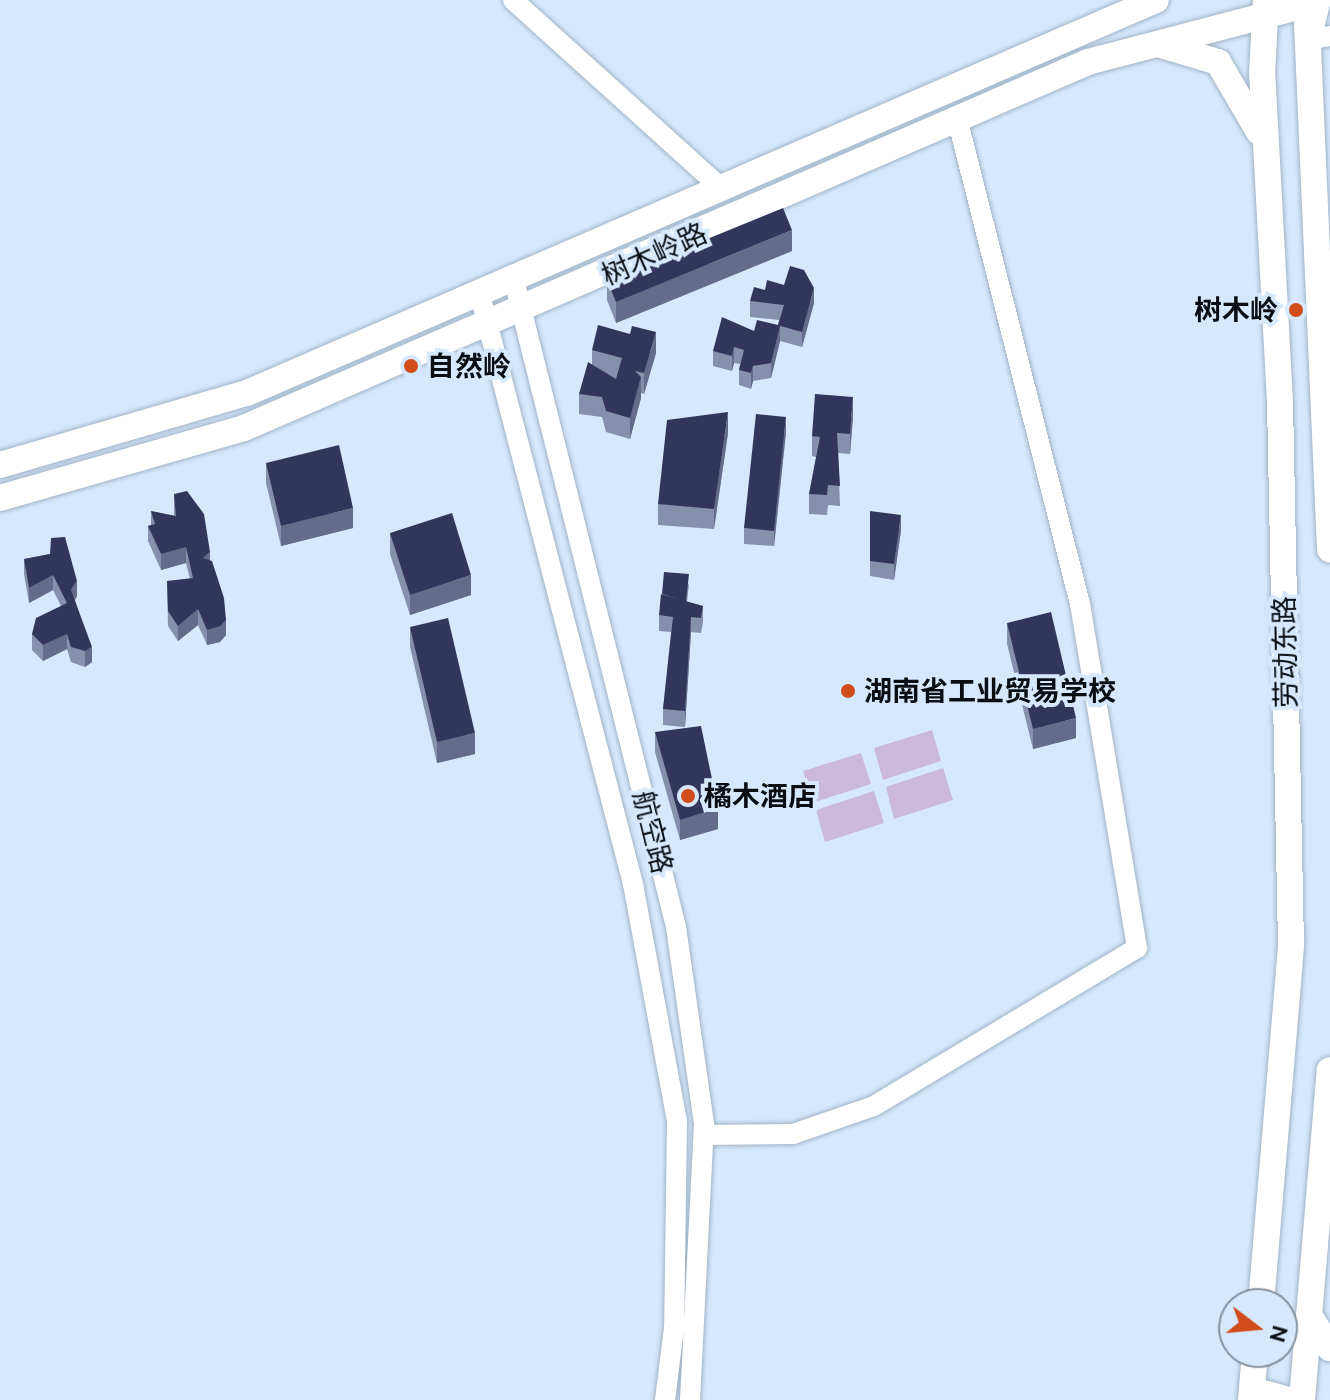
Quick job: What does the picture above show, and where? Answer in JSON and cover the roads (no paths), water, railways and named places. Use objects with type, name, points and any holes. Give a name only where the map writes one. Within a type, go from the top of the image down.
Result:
[{"type":"main road","name":"树木岭路","points":[[0,465],[218,404],[1156,0]]},
{"type":"main road","name":"树木岭路","points":[[0,498],[244,428],[958,122],[1088,62],[1266,6],[1311,2]]},
{"type":"main road","points":[[1311,2],[1320,38],[1330,549]]},
{"type":"main road","name":"劳动东路","points":[[1262,1288],[1291,945],[1280,402],[1266,147],[1266,6]]},
{"type":"main road","points":[[1150,43],[1218,62],[1266,147]]},
{"type":"main road","points":[[1302,1400],[1330,1070]]},
{"type":"main road","points":[[1309,1315],[1330,1348]]},
{"type":"main road","points":[[1254,1368],[1251,1395],[1290,1400]]},
{"type":"street","name":"树木岭路","points":[[513,0],[721,188]]},
{"type":"street","points":[[677,1121],[704,1130],[793,1134],[874,1106],[1137,948],[1080,604],[958,122]]},
{"type":"street","name":"航空路","points":[[513,276],[676,927],[704,1130],[686,1399]]},
{"type":"street","name":"航空路","points":[[479,291],[633,884],[677,1121],[674,1328],[665,1400]]},
{"type":"place","name":"树木岭","points":[[1296,310]]},
{"type":"place","name":"自然岭","points":[[411,366]]},
{"type":"place","name":"湖南省工业贸易学校","points":[[848,691]]},
{"type":"place","name":"橘木酒店","points":[[688,796]]}]
